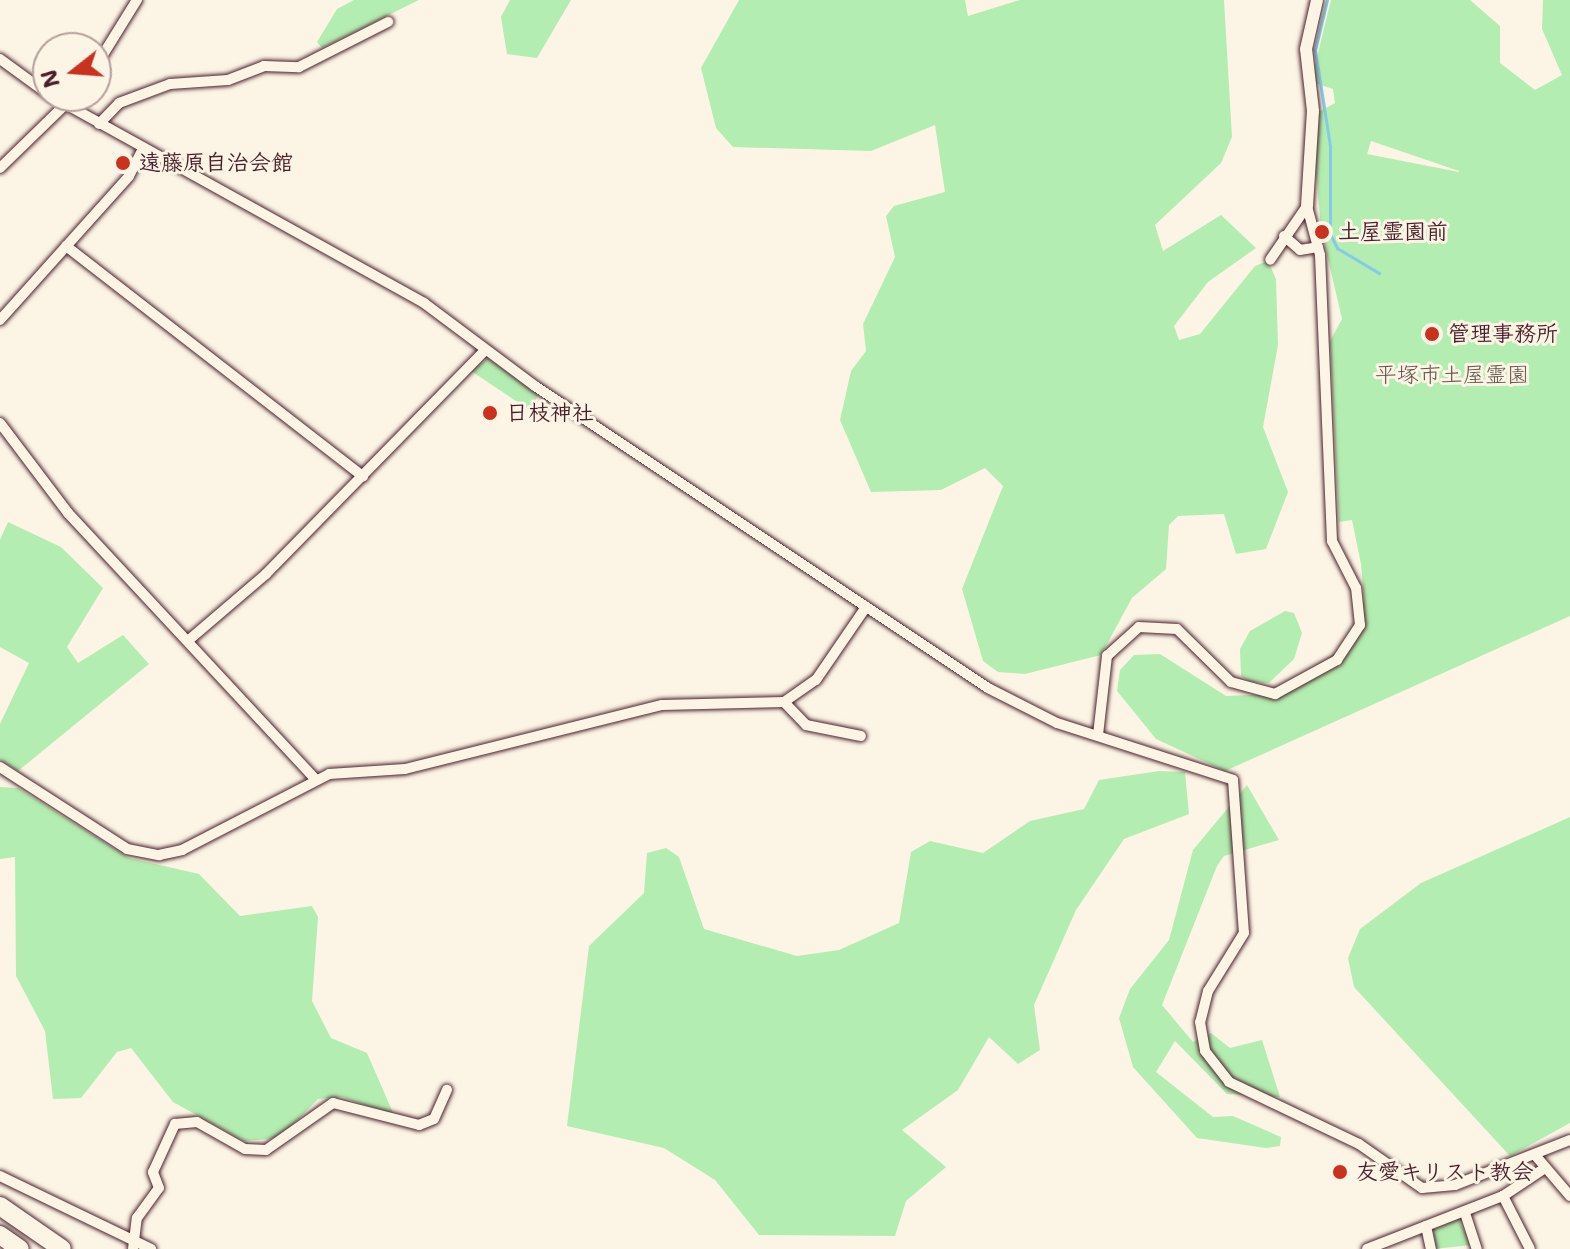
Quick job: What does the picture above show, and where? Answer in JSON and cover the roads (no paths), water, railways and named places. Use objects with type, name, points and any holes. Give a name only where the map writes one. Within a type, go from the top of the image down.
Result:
[{"type":"highway","points":[[0,1206],[62,1249]]},
{"type":"highway","points":[[0,1235],[20,1249]]},
{"type":"street","points":[[112,40],[137,0]]},
{"type":"street","points":[[1098,735],[1107,656],[1139,627],[1185,633],[1231,682],[1263,694],[1313,677],[1355,639],[1361,603],[1332,541],[1318,247],[1307,206],[1313,111],[1306,49],[1317,0]]},
{"type":"street","points":[[99,124],[119,103],[170,84],[228,80],[264,66],[299,67],[388,22]]},
{"type":"street","points":[[0,59],[32,83]]},
{"type":"street","points":[[0,168],[60,112]]},
{"type":"street","points":[[77,112],[424,303],[485,350],[864,610],[988,688],[1098,735],[1211,770],[1233,780],[1239,794],[1233,861],[1244,933],[1208,991],[1200,1022],[1205,1051],[1219,1074],[1359,1144],[1422,1188],[1455,1185],[1568,1145]]},
{"type":"street","points":[[0,320],[129,176],[142,150]]},
{"type":"street","points":[[1270,260],[1307,206]]},
{"type":"street","points":[[1284,236],[1300,250],[1318,247]]},
{"type":"street","points":[[66,246],[363,476]]},
{"type":"street","points":[[190,639],[363,476],[485,350]]},
{"type":"street","points":[[0,423],[68,513],[190,639],[315,779]]},
{"type":"street","points":[[0,767],[127,849],[159,855],[182,850],[315,779],[417,767],[662,705],[784,702],[816,680],[864,610]]},
{"type":"street","points":[[784,702],[806,725],[861,736]]},
{"type":"street","points":[[134,1244],[137,1218],[159,1188],[153,1172],[175,1124],[197,1122],[245,1149],[266,1150],[333,1103],[419,1125],[434,1119],[447,1090]]},
{"type":"street","points":[[1535,1155],[1570,1196]]},
{"type":"street","points":[[1367,1249],[1385,1246],[1426,1226],[1503,1196],[1545,1168]]},
{"type":"street","points":[[0,1176],[134,1244],[151,1249]]},
{"type":"street","points":[[1503,1196],[1530,1249]]},
{"type":"street","points":[[1465,1213],[1477,1249]]},
{"type":"street","points":[[1426,1226],[1431,1249]]},
{"type":"waterway","points":[[1327,0],[1315,50],[1330,146],[1330,234],[1337,248],[1379,273]]},
{"type":"place","name":"遠藤原自治会館","points":[[123,163]]},
{"type":"place","name":"土屋霊園前","points":[[1322,232]]},
{"type":"place","name":"管理事務所","points":[[1432,334]]},
{"type":"place","name":"日枝神社","points":[[490,413]]},
{"type":"place","name":"友愛キリスト教会","points":[[1340,1172]]},
{"type":"park label","name":"平塚市土屋霊園","points":[[1452,375]]}]
